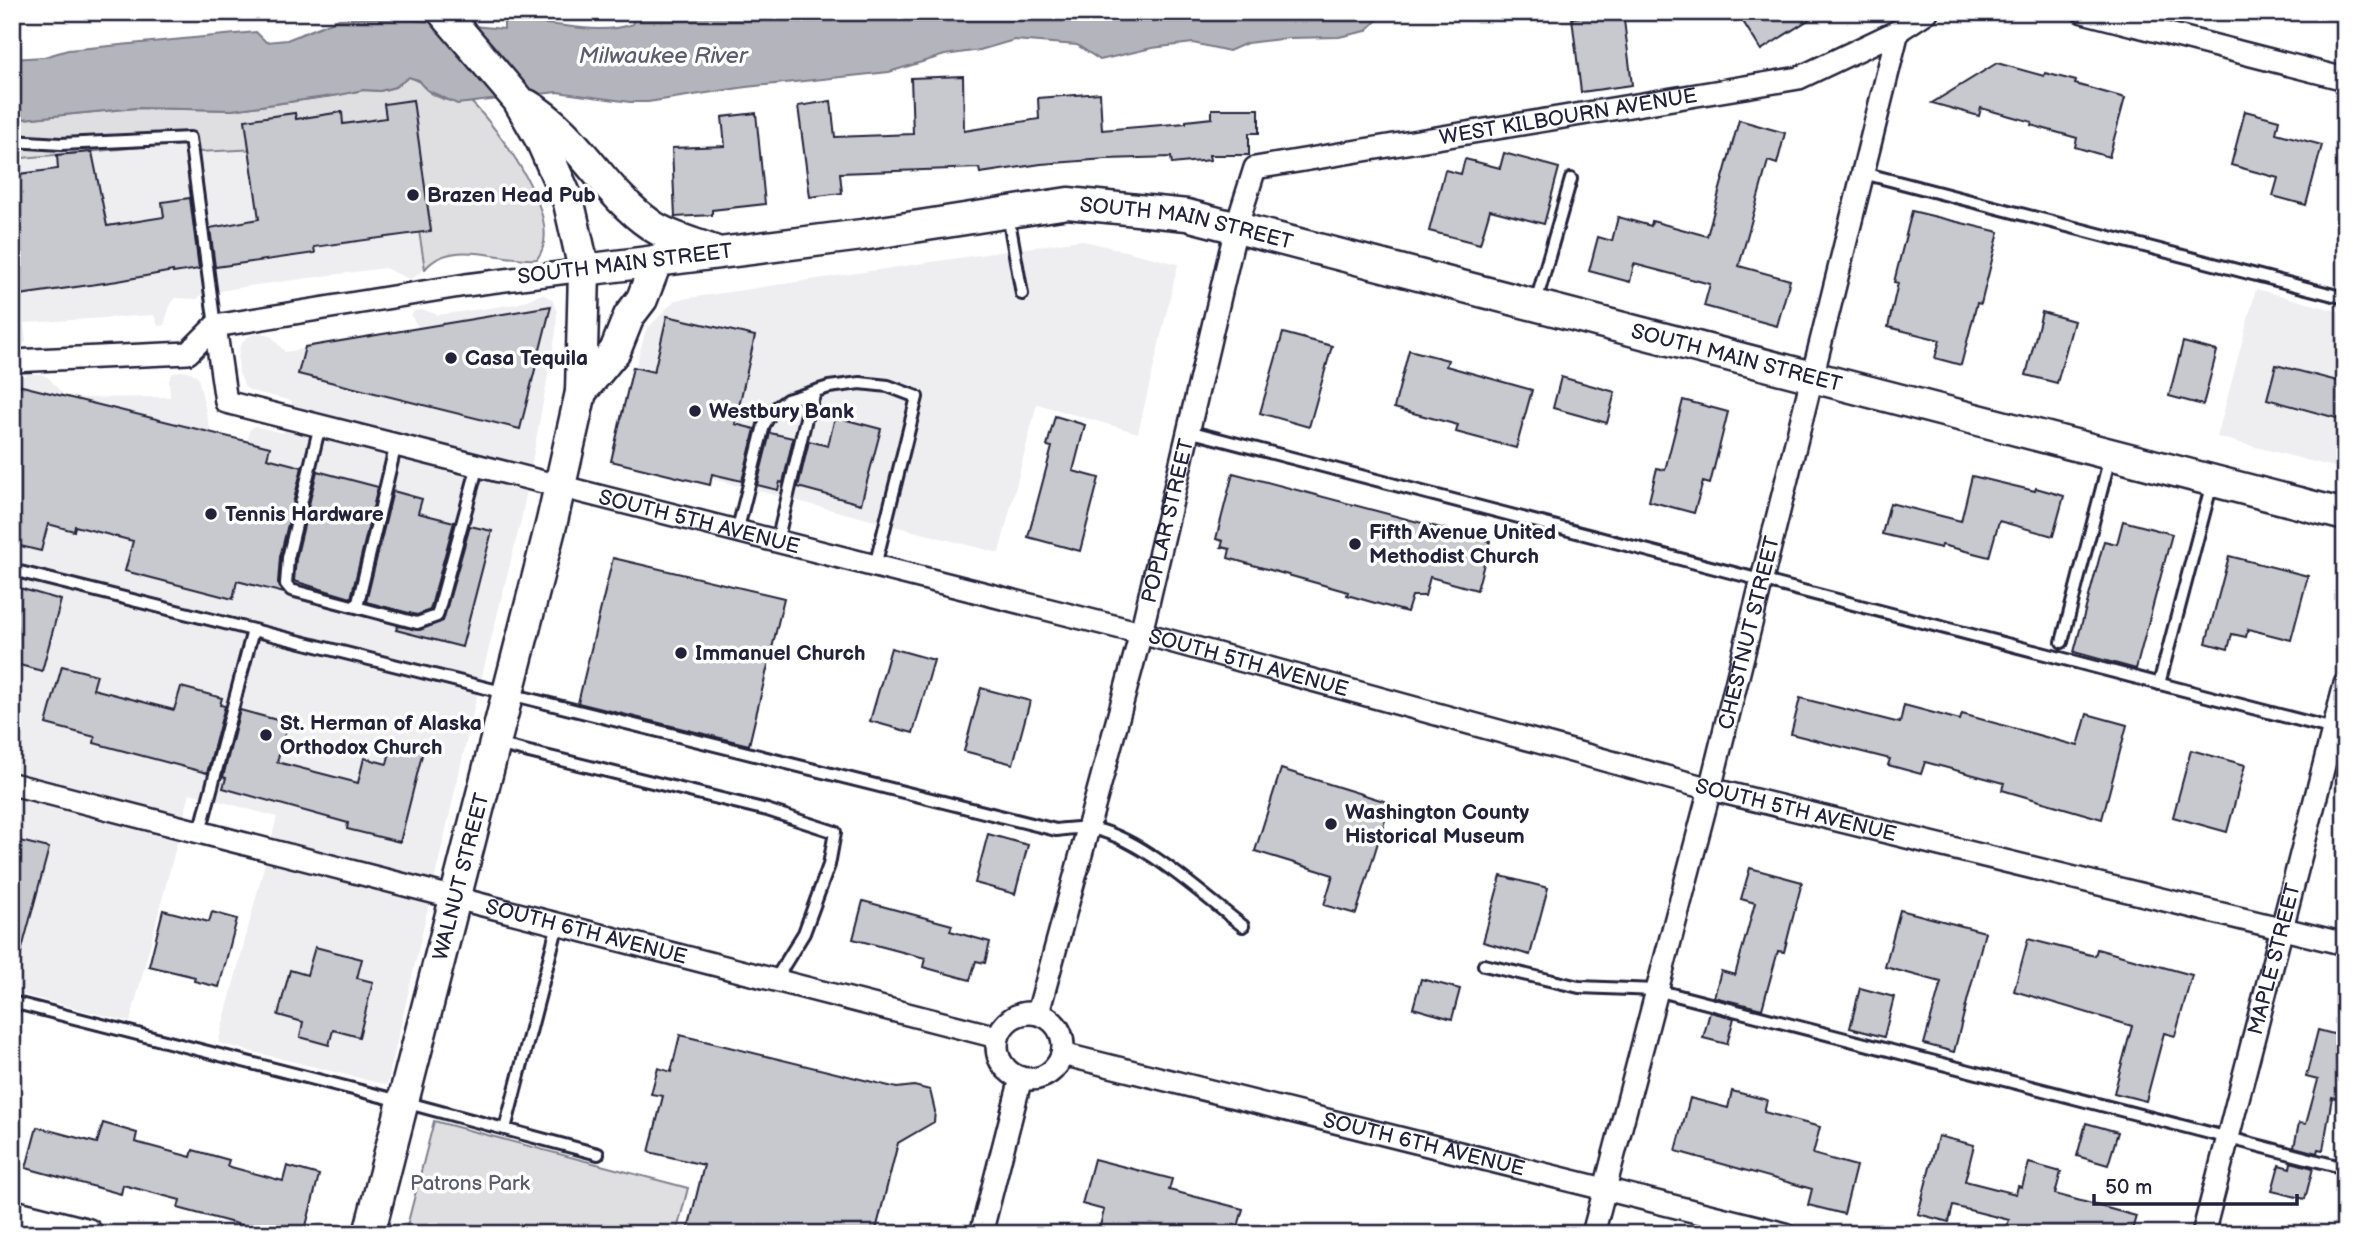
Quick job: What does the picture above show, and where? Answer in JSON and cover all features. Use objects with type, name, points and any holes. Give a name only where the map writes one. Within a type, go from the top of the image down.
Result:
[{"type":"main road","points":[[443,13],[518,100],[548,117],[620,200],[652,227],[718,252]]},
{"type":"main road","name":"WALNUT STREET","points":[[369,1234],[509,694],[581,392],[584,270],[569,203],[541,140],[518,100]]},
{"type":"main road","name":"SOUTH MAIN STREET","points":[[584,270],[862,234],[1068,202],[1187,215],[2345,515]]},
{"type":"main road","points":[[581,392],[615,351],[629,316],[642,299],[657,260]]},
{"type":"main road","points":[[12,1215],[87,1234]]},
{"type":"street","name":"WEST KILBOURN AVENUE","points":[[1236,228],[1255,168],[1799,78],[1898,32],[1927,12]]},
{"type":"street","points":[[2083,12],[2345,79]]},
{"type":"street","name":"CHESTNUT STREET","points":[[1593,1234],[1710,789],[1898,32]]},
{"type":"street","name":"POPLAR STREET","points":[[1038,1013],[1141,633],[1236,228]]},
{"type":"street","name":"SOUTH MAIN STREET","points":[[215,326],[466,285],[584,270]]},
{"type":"street","points":[[12,361],[188,354],[215,326]]},
{"type":"street","name":"SOUTH 5TH AVENUE","points":[[215,326],[226,402],[1141,633],[1710,789],[2345,944]]},
{"type":"street","name":"MAPLE STREET","points":[[2203,1234],[2282,928],[2339,730],[2345,684]]},
{"type":"street","name":"SOUTH 6TH AVENUE","points":[[12,783],[997,1037]]},
{"type":"street","points":[[1025,1012],[1038,1013],[1050,1019],[1059,1029],[1063,1041],[1062,1054],[1056,1066],[1046,1075],[1034,1079],[1021,1078],[1009,1073],[1000,1063],[996,1050],[997,1037],[1003,1025],[1013,1016],[1025,1012]]},
{"type":"street","name":"SOUTH 6TH AVENUE","points":[[1062,1054],[1785,1234]]},
{"type":"street","points":[[981,1234],[1021,1078]]},
{"type":"lane","points":[[12,141],[61,144],[190,138],[215,326]]},
{"type":"lane","points":[[1863,173],[2345,299]]},
{"type":"lane","points":[[1535,305],[1571,179]]},
{"type":"lane","points":[[1007,212],[1023,294]]},
{"type":"lane","points":[[737,532],[764,425],[773,410],[787,400],[829,387],[860,383],[888,386],[917,397],[875,566]]},
{"type":"lane","points":[[777,542],[807,414],[815,393]]},
{"type":"lane","points":[[320,425],[288,558],[286,584],[291,590],[417,623],[437,616],[478,464]]},
{"type":"lane","points":[[1188,431],[2339,730]]},
{"type":"lane","points":[[357,607],[396,444]]},
{"type":"lane","points":[[2062,642],[2111,454]]},
{"type":"lane","points":[[2159,684],[2212,481]]},
{"type":"lane","points":[[12,570],[1056,830],[1087,828],[1140,848],[1243,926]]},
{"type":"lane","points":[[200,832],[253,629]]},
{"type":"lane","points":[[496,744],[766,810],[835,832],[829,865],[804,933],[775,980]]},
{"type":"lane","points":[[505,1129],[558,924]]},
{"type":"lane","points":[[1484,965],[1579,987],[1656,990],[2345,1168]]},
{"type":"lane","points":[[12,1002],[598,1154]]},
{"type":"shaded area","points":[[404,136],[425,269],[413,278],[409,279],[385,268],[256,285],[202,294],[197,299],[175,298],[164,325],[158,326],[154,315],[24,323],[26,341],[22,346],[12,348],[12,159],[182,143],[184,153],[320,146]]},
{"type":"shaded area","points":[[1080,240],[1178,264],[1138,433],[1037,404],[999,553],[611,453],[646,330],[675,300]]},
{"type":"shaded area","points":[[2256,289],[2345,313],[2345,470],[2217,437]]},
{"type":"shaded area","points":[[542,294],[552,299],[557,312],[556,332],[522,516],[475,704],[387,1085],[218,1043],[277,817],[190,793],[130,1022],[12,992],[12,380],[29,374],[41,374],[49,378],[66,398],[170,397],[169,380],[172,374],[180,371],[191,372],[198,377],[211,433],[248,441],[249,430],[255,426],[283,433],[292,401],[251,391],[245,387],[239,373],[238,358],[240,346],[253,334],[262,333],[272,337],[285,352],[420,330],[411,316],[414,311],[424,310],[438,315],[517,304]]},
{"type":"green space","points":[[409,77],[443,99],[471,102],[512,154],[537,200],[543,222],[544,242],[537,259],[478,253],[449,254],[425,269],[404,136],[320,146],[198,152],[195,142],[12,159],[12,120],[136,108],[232,110],[363,90],[380,91],[395,87]]},
{"type":"green space","name":"Patrons Park","points":[[434,1121],[688,1188],[676,1234],[405,1234]]},
{"type":"water","name":"Milwaukee River","points":[[631,12],[1412,12],[1381,16],[1366,31],[1339,37],[1289,38],[1247,43],[1229,51],[1193,43],[1152,48],[1100,60],[1077,45],[1014,40],[980,50],[945,55],[889,72],[746,87],[648,102],[557,92],[457,104],[427,90],[419,80],[409,77],[395,87],[380,91],[363,90],[232,110],[136,108],[12,120],[12,59],[44,57],[68,50],[256,32],[266,42],[287,40],[339,19],[390,18],[504,29],[504,21],[515,15],[522,16],[528,23],[606,29],[633,24]]},
{"type":"building","points":[[1623,12],[1632,85],[1581,92],[1572,18]]},
{"type":"building","points":[[1737,12],[1821,12],[1761,50]]},
{"type":"building","points":[[1997,63],[2044,76],[2045,73],[2076,81],[2075,84],[2125,98],[2109,157],[2075,147],[2077,138],[2031,125],[2032,122],[1981,108],[1979,116],[1932,103]]},
{"type":"building","points":[[963,76],[964,131],[1039,119],[1038,98],[1100,93],[1102,130],[1186,123],[1212,118],[1212,109],[1259,109],[1259,133],[1249,133],[1249,155],[1209,155],[1210,160],[1172,164],[1171,157],[1106,159],[1041,164],[980,173],[979,168],[840,173],[842,193],[810,197],[798,106],[831,101],[835,137],[913,134],[911,78]]},
{"type":"building","points":[[413,100],[431,231],[314,247],[315,253],[215,267],[210,228],[259,219],[245,120],[295,113],[296,119],[342,112],[343,124],[386,118],[384,104]]},
{"type":"building","points":[[2245,111],[2279,120],[2276,133],[2322,145],[2306,205],[2273,196],[2278,178],[2231,165]]},
{"type":"building","points":[[756,113],[765,204],[712,210],[712,215],[675,217],[672,148],[725,146],[722,117]]},
{"type":"building","points":[[1739,120],[1785,133],[1777,164],[1768,161],[1739,266],[1790,280],[1777,326],[1704,306],[1710,284],[1634,264],[1630,282],[1589,271],[1598,237],[1612,241],[1618,217],[1651,226],[1652,221],[1707,236]]},
{"type":"building","points":[[92,152],[107,226],[164,217],[162,202],[190,198],[199,269],[12,296],[12,175],[58,169],[57,155]]},
{"type":"building","points":[[1504,153],[1559,168],[1544,224],[1490,210],[1480,244],[1429,231],[1445,170],[1461,174],[1465,159],[1500,168]]},
{"type":"building","points":[[1912,211],[1999,232],[1981,304],[1977,303],[1961,365],[1935,358],[1940,340],[1888,327],[1898,283],[1894,282]]},
{"type":"building","points":[[551,306],[520,429],[298,374],[305,347]]},
{"type":"building","points":[[2042,312],[2074,321],[2057,383],[2026,375]]},
{"type":"building","points":[[667,316],[755,336],[735,424],[755,429],[742,481],[712,474],[710,485],[611,461],[633,367],[654,372]]},
{"type":"building","points":[[1283,333],[1332,346],[1309,427],[1260,413]]},
{"type":"building","points":[[2183,342],[2217,351],[2203,405],[2169,396]]},
{"type":"building","points":[[1409,350],[1448,360],[1446,366],[1532,390],[1516,448],[1456,432],[1458,425],[1394,408]]},
{"type":"building","points":[[2276,365],[2345,383],[2345,400],[2340,419],[2267,399]]},
{"type":"building","points":[[1561,377],[1615,392],[1607,423],[1553,408]]},
{"type":"building","points":[[18,385],[270,447],[267,458],[302,467],[280,557],[278,583],[284,593],[237,581],[233,599],[125,571],[133,541],[75,526],[74,531],[48,524],[41,551],[12,544],[12,405]]},
{"type":"building","points":[[1683,400],[1728,412],[1710,484],[1703,482],[1694,513],[1649,501],[1657,468],[1665,470]]},
{"type":"building","points":[[1055,416],[1085,425],[1073,471],[1099,478],[1080,551],[1028,537],[1052,447],[1047,446]]},
{"type":"building","points":[[835,417],[881,429],[861,504],[798,487],[809,441],[828,446]]},
{"type":"building","points":[[770,433],[793,438],[783,483],[780,482],[778,490],[757,485]]},
{"type":"building","points":[[317,471],[378,487],[351,598],[294,581],[296,559]]},
{"type":"building","name":"Fifth Avenue United Methodist Church","points":[[1233,473],[1490,541],[1477,590],[1430,577],[1425,596],[1412,596],[1407,612],[1347,595],[1348,592],[1228,558],[1230,549],[1221,547],[1223,541],[1216,539]]},
{"type":"building","points":[[1972,476],[2064,496],[2053,536],[1999,521],[1989,557],[1882,534],[1890,503],[1961,521]]},
{"type":"building","points":[[393,491],[422,499],[418,513],[454,522],[430,610],[417,615],[366,602]]},
{"type":"building","points":[[2123,521],[2172,534],[2136,669],[2074,652],[2104,541],[2117,544]]},
{"type":"building","points":[[470,526],[492,531],[462,647],[396,630],[398,626],[420,630],[443,621]]},
{"type":"building","points":[[2229,556],[2308,576],[2291,640],[2248,629],[2246,637],[2232,634],[2228,649],[2206,643]]},
{"type":"building","name":"Immanuel Church","points":[[613,558],[784,598],[749,745],[578,703]]},
{"type":"building","points":[[12,586],[61,600],[42,671],[12,663]]},
{"type":"building","points":[[891,648],[934,660],[913,733],[870,721]]},
{"type":"building","points":[[62,666],[97,675],[93,689],[174,710],[181,687],[222,698],[220,705],[225,706],[207,773],[94,743],[95,737],[46,724]]},
{"type":"building","points":[[981,688],[1030,701],[1013,764],[964,751]]},
{"type":"building","points":[[1800,698],[1900,723],[1904,705],[1960,720],[1962,714],[2078,746],[2087,714],[2127,725],[2102,819],[2002,790],[2004,783],[1925,762],[1921,774],[1888,765],[1890,759],[1791,734]]},
{"type":"building","points":[[240,710],[288,723],[277,762],[358,783],[364,758],[387,764],[392,743],[423,751],[400,842],[347,829],[348,823],[223,788],[226,778],[223,777]]},
{"type":"building","points":[[2191,750],[2245,765],[2227,832],[2173,817]]},
{"type":"building","points":[[1281,769],[1390,803],[1356,914],[1324,905],[1333,875],[1255,851]]},
{"type":"building","points":[[988,834],[1028,845],[1015,894],[975,883]]},
{"type":"building","points":[[12,839],[49,848],[19,960],[12,959]]},
{"type":"building","points":[[1750,868],[1802,882],[1784,952],[1778,951],[1762,1009],[1714,997],[1721,971],[1735,975],[1755,903],[1741,899]]},
{"type":"building","points":[[1501,876],[1548,888],[1530,955],[1483,942]]},
{"type":"building","points":[[863,901],[952,925],[950,931],[990,942],[985,963],[976,961],[970,980],[923,967],[925,958],[853,939]]},
{"type":"building","points":[[163,910],[209,922],[212,912],[237,919],[219,987],[194,981],[195,977],[149,966]]},
{"type":"building","points":[[1900,910],[1985,932],[1954,1052],[1924,1044],[1941,982],[1885,967]]},
{"type":"building","points":[[2028,939],[2095,956],[2097,949],[2192,975],[2175,1036],[2164,1033],[2146,1101],[2114,1093],[2132,1026],[2014,991]]},
{"type":"building","points":[[315,947],[362,959],[357,978],[373,982],[359,1037],[333,1030],[329,1045],[300,1037],[303,1022],[278,1015],[290,970],[307,975]]},
{"type":"building","points":[[1421,979],[1460,989],[1452,1019],[1413,1008]]},
{"type":"building","points":[[1860,988],[1894,997],[1884,1037],[1850,1028]]},
{"type":"building","points":[[1710,1012],[1734,1018],[1727,1044],[1703,1038]]},
{"type":"building","points":[[2318,1030],[2345,1037],[2345,1076],[2339,1099],[2332,1097],[2323,1150],[2318,1149],[2317,1153],[2294,1147],[2299,1123],[2306,1124],[2318,1080],[2306,1077]]},
{"type":"building","points":[[680,1035],[897,1088],[914,1086],[930,1090],[935,1111],[934,1122],[898,1143],[875,1234],[687,1234],[704,1165],[649,1152],[663,1096],[651,1094],[658,1068],[671,1072]]},
{"type":"building","points":[[1732,1091],[1767,1100],[1764,1112],[1820,1127],[1813,1154],[1856,1166],[1844,1214],[1808,1205],[1812,1189],[1676,1151],[1690,1098],[1728,1108]]},
{"type":"building","points":[[103,1123],[137,1133],[135,1142],[191,1157],[193,1150],[229,1160],[227,1166],[283,1181],[287,1166],[319,1175],[304,1234],[293,1234],[257,1224],[256,1229],[178,1208],[180,1200],[123,1185],[121,1194],[26,1168],[37,1127],[97,1143]]},
{"type":"building","points":[[2086,1123],[2118,1132],[2108,1165],[2077,1156]]},
{"type":"building","points":[[1938,1136],[1974,1145],[1965,1181],[2016,1194],[2018,1186],[2022,1187],[2029,1163],[2061,1172],[2055,1194],[2136,1216],[2131,1234],[2025,1234],[2006,1229],[2009,1220],[1953,1206],[1949,1222],[1918,1214]]},
{"type":"building","points":[[1094,1159],[1172,1179],[1169,1190],[1243,1209],[1236,1234],[1098,1234],[1104,1210],[1082,1204]]},
{"type":"building","points":[[2291,1162],[2313,1168],[2305,1199],[2272,1191],[2279,1165],[2290,1168]]},
{"type":"place","name":"Brazen Head Pub","points":[[413,195]]},
{"type":"place","name":"Casa Tequila","points":[[451,358]]},
{"type":"place","name":"Westbury Bank","points":[[695,411]]},
{"type":"place","name":"Tennis Hardware","points":[[211,514]]},
{"type":"place","name":"Fifth Avenue United Methodist Church","points":[[1355,544]]},
{"type":"place","name":"Immanuel Church","points":[[681,653]]},
{"type":"place","name":"St. Herman of Alaska Orthodox Church","points":[[266,735]]},
{"type":"place","name":"Washington County Historical Museum","points":[[1331,824]]}]
